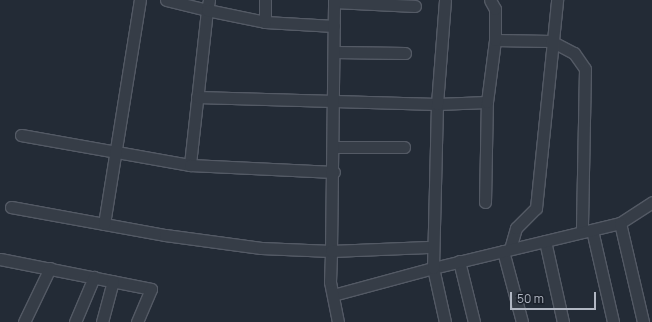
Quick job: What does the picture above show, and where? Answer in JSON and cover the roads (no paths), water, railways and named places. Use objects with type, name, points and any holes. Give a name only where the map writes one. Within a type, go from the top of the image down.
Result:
[{"type":"street","points":[[104,224],[140,0]]},
{"type":"street","points":[[166,0],[208,5],[265,22],[334,26]]},
{"type":"street","points":[[265,0],[265,22]]},
{"type":"street","points":[[445,0],[437,104],[433,268],[445,322]]},
{"type":"street","points":[[485,202],[487,102],[495,40],[495,9],[490,0]]},
{"type":"street","points":[[522,322],[507,250],[516,228],[536,208],[551,41],[557,0]]},
{"type":"street","points":[[338,322],[330,282],[334,172],[334,1],[415,6]]},
{"type":"street","points":[[190,165],[208,5]]},
{"type":"street","points":[[495,40],[551,41],[574,53],[585,70],[587,231],[613,322]]},
{"type":"street","points":[[334,52],[405,53]]},
{"type":"street","points":[[197,97],[437,104],[487,102]]},
{"type":"street","points":[[21,135],[190,165],[334,172]]},
{"type":"street","points":[[334,147],[404,148]]},
{"type":"street","points":[[333,295],[459,261],[620,223],[652,202]]},
{"type":"street","points":[[11,207],[165,235],[261,248],[331,251],[428,248]]},
{"type":"street","points":[[620,223],[643,322]]},
{"type":"street","points":[[545,241],[563,322]]},
{"type":"street","points":[[0,259],[151,289],[138,322]]},
{"type":"street","points":[[459,261],[474,322]]},
{"type":"street","points":[[24,322],[50,268]]},
{"type":"street","points":[[75,322],[94,278]]},
{"type":"street","points":[[102,322],[113,281]]}]
